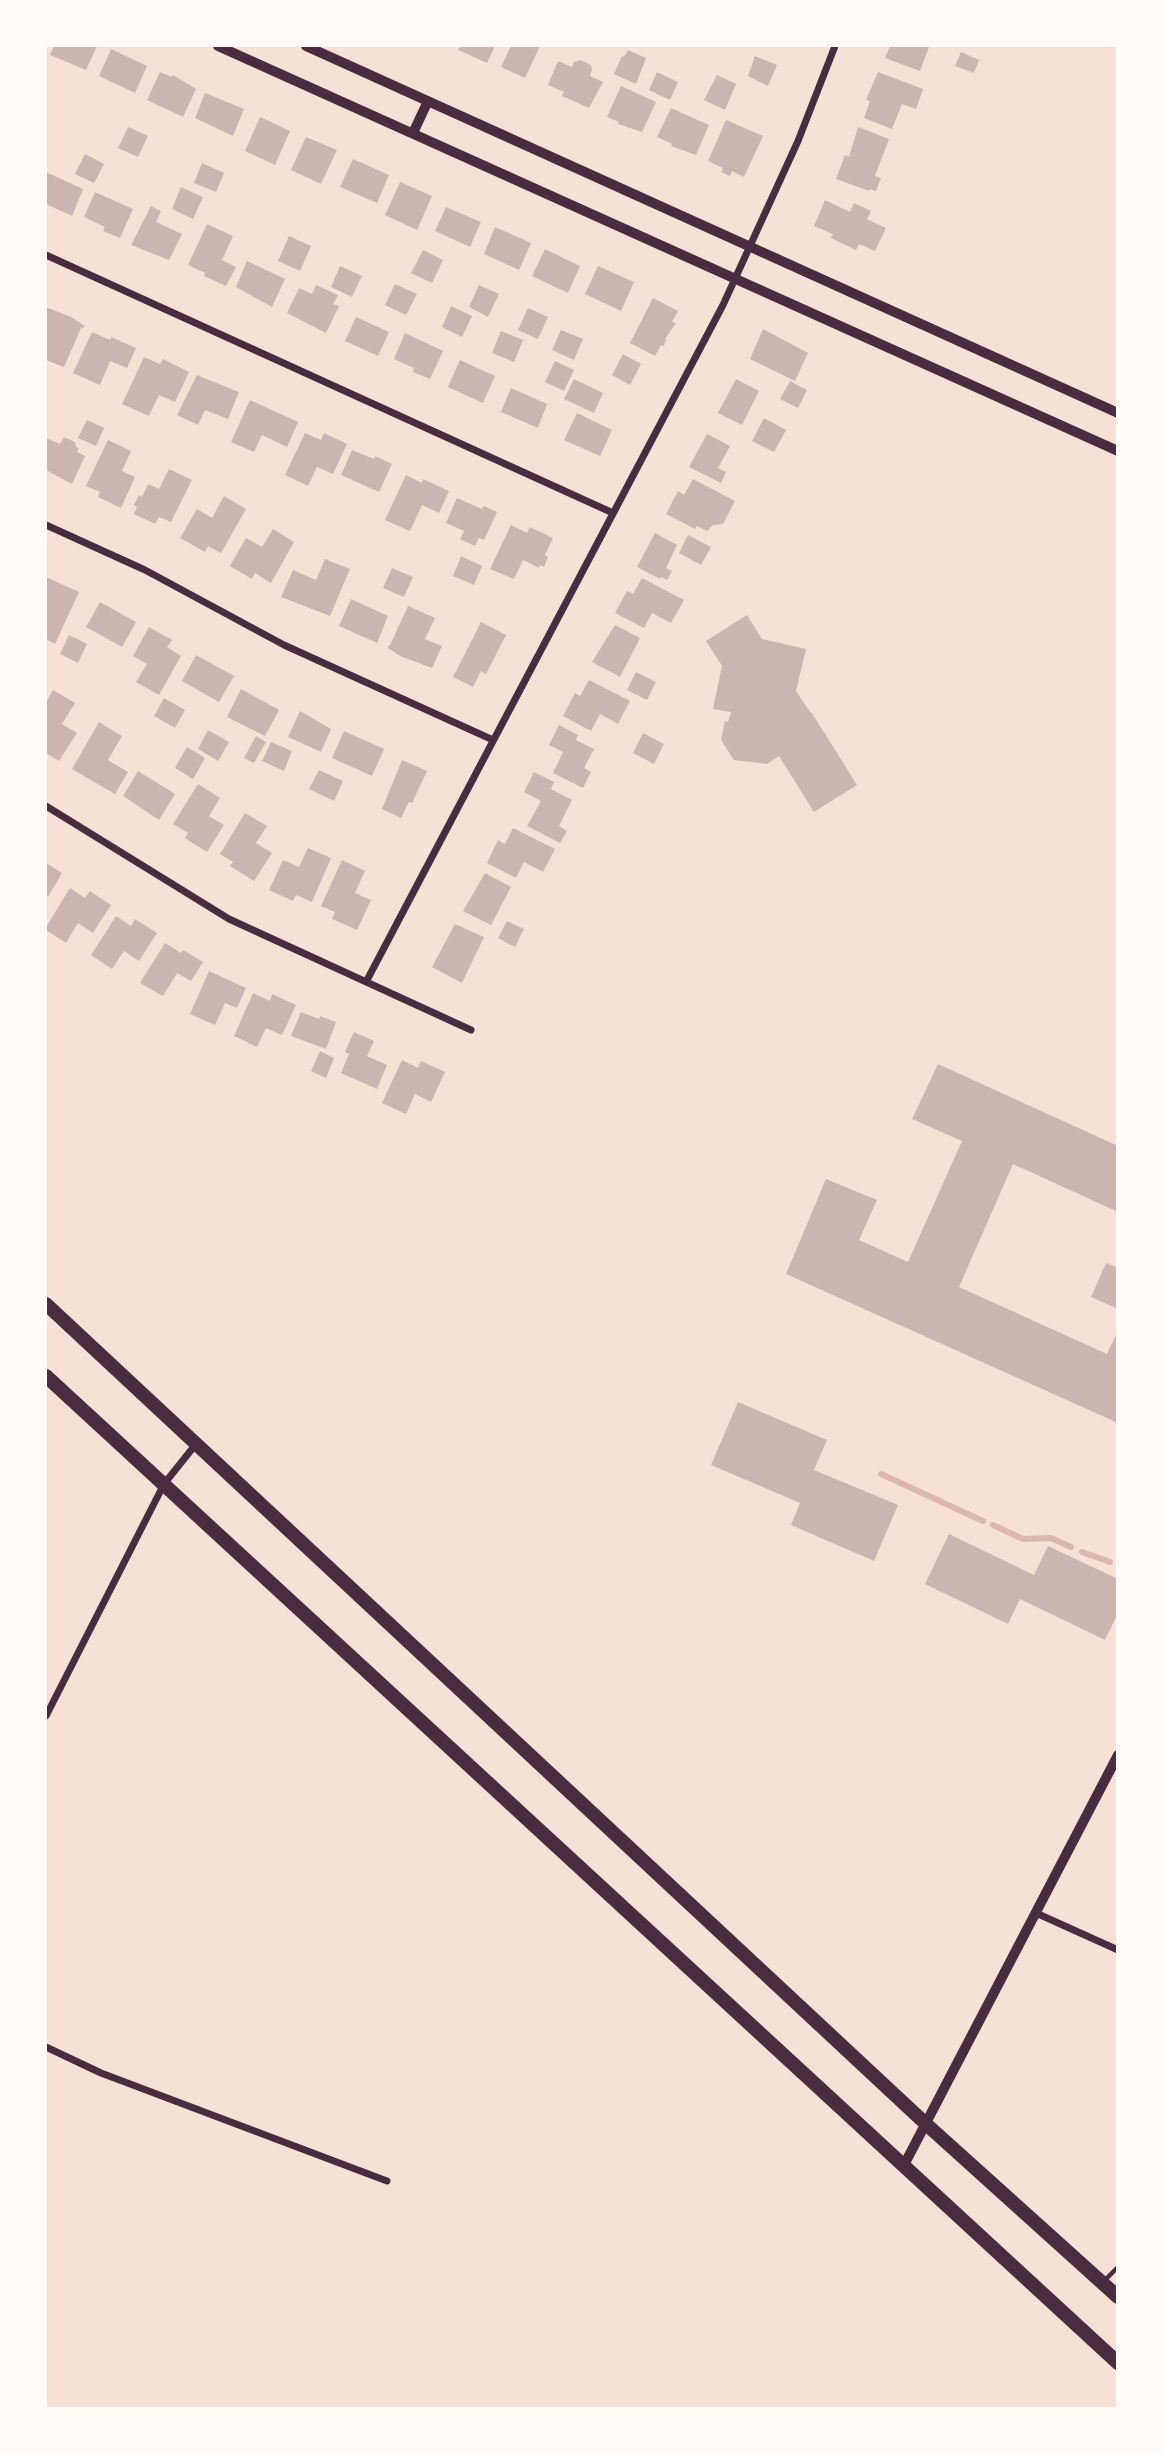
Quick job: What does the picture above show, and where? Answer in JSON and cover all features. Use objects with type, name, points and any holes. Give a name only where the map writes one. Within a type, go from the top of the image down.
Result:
[{"type":"main road","points":[[46,1304],[926,2124],[1118,2297]]},
{"type":"main road","points":[[46,1376],[1118,2363]]},
{"type":"street","points":[[218,46],[1118,451]]},
{"type":"street","points":[[306,46],[1118,413]]},
{"type":"street","points":[[366,982],[736,278],[799,141],[835,46]]},
{"type":"street","points":[[413,133],[428,101]]},
{"type":"street","points":[[46,255],[612,513]]},
{"type":"street","points":[[46,525],[145,570],[284,645],[493,740]]},
{"type":"street","points":[[46,806],[229,919],[471,1030]]},
{"type":"street","points":[[46,1716],[164,1484],[196,1444]]},
{"type":"street","points":[[903,2167],[1118,1755]]},
{"type":"street","points":[[1036,1913],[1118,1950]]},
{"type":"street","points":[[46,2047],[114,2078],[387,2181]]},
{"type":"lane","points":[[1102,2283],[1118,2267]]},
{"type":"building","points":[[54,46],[97,46],[86,70],[50,55]]},
{"type":"building","points":[[460,46],[495,46],[487,63],[458,50]]},
{"type":"building","points":[[511,46],[540,46],[525,78],[501,67]]},
{"type":"building","points":[[890,46],[929,47],[920,71],[885,58]]},
{"type":"building","points":[[111,49],[147,66],[135,93],[99,76]]},
{"type":"building","points":[[628,50],[646,58],[636,84],[614,74],[622,56],[624,57]]},
{"type":"building","points":[[961,52],[979,60],[974,73],[955,66]]},
{"type":"building","points":[[755,56],[777,65],[768,86],[748,76]]},
{"type":"building","points":[[580,60],[591,65],[590,76],[603,82],[589,108],[562,96],[564,92],[548,85],[558,61],[572,67],[574,62]]},
{"type":"building","points":[[160,72],[172,77],[173,75],[196,89],[183,117],[147,100]]},
{"type":"building","points":[[657,72],[678,82],[670,100],[649,90]]},
{"type":"building","points":[[878,72],[923,89],[916,109],[902,104],[892,129],[864,118],[870,101],[866,100]]},
{"type":"building","points":[[717,75],[736,84],[725,110],[704,100]]},
{"type":"building","points":[[621,86],[656,102],[642,132],[618,124],[619,122],[607,117]]},
{"type":"building","points":[[205,93],[244,109],[233,136],[195,118]]},
{"type":"building","points":[[671,108],[709,125],[696,155],[671,146],[672,144],[657,137]]},
{"type":"building","points":[[260,117],[290,131],[275,165],[245,151]]},
{"type":"building","points":[[726,120],[763,136],[744,177],[732,171],[730,176],[721,172],[723,168],[708,161]]},
{"type":"building","points":[[128,127],[148,136],[138,157],[118,148]]},
{"type":"building","points":[[858,127],[889,139],[875,176],[881,178],[876,191],[836,179],[845,155],[849,157]]},
{"type":"building","points":[[306,137],[337,150],[321,184],[291,170]]},
{"type":"building","points":[[85,154],[104,164],[94,183],[75,174]]},
{"type":"building","points":[[353,159],[389,175],[377,203],[340,187]]},
{"type":"building","points":[[202,163],[224,173],[216,192],[194,183]]},
{"type":"building","points":[[46,172],[83,189],[72,216],[46,204]]},
{"type":"building","points":[[400,182],[432,196],[417,230],[385,215]]},
{"type":"building","points":[[181,187],[203,197],[193,219],[172,209]]},
{"type":"building","points":[[95,192],[133,209],[120,238],[103,231],[105,227],[84,217]]},
{"type":"building","points":[[825,200],[850,212],[854,203],[871,211],[867,219],[886,228],[875,251],[859,244],[856,250],[831,238],[833,234],[814,226]]},
{"type":"building","points":[[151,206],[161,211],[156,222],[182,234],[169,260],[131,245]]},
{"type":"building","points":[[446,207],[481,222],[470,247],[435,231]]},
{"type":"building","points":[[207,224],[233,236],[222,260],[236,267],[226,286],[188,265]]},
{"type":"building","points":[[495,227],[531,243],[519,270],[484,254]]},
{"type":"building","points":[[289,236],[311,246],[300,271],[278,261]]},
{"type":"building","points":[[545,249],[580,266],[568,293],[532,276]]},
{"type":"building","points":[[423,250],[443,260],[432,283],[411,273]]},
{"type":"building","points":[[247,261],[285,279],[272,307],[236,287]]},
{"type":"building","points":[[340,266],[362,276],[352,297],[331,287]]},
{"type":"building","points":[[598,266],[634,282],[621,311],[585,294]]},
{"type":"building","points":[[395,284],[417,294],[406,315],[385,305]]},
{"type":"building","points":[[316,285],[338,295],[333,304],[339,306],[326,333],[287,313],[299,288],[312,294]]},
{"type":"building","points":[[479,285],[499,294],[488,317],[469,307]]},
{"type":"building","points":[[653,298],[678,311],[672,322],[676,323],[665,339],[664,346],[661,345],[655,356],[630,343]]},
{"type":"building","points":[[451,306],[472,316],[462,337],[442,327]]},
{"type":"building","points":[[46,307],[85,326],[81,328],[64,367],[46,360]]},
{"type":"building","points":[[528,308],[548,317],[538,339],[518,330]]},
{"type":"building","points":[[356,317],[389,332],[378,356],[345,341]]},
{"type":"building","points":[[763,329],[808,353],[795,381],[750,359]]},
{"type":"building","points":[[561,330],[583,339],[574,360],[552,350]]},
{"type":"building","points":[[501,331],[523,340],[514,362],[492,353]]},
{"type":"building","points":[[92,332],[136,348],[127,368],[110,361],[100,385],[73,373]]},
{"type":"building","points":[[405,333],[443,351],[430,379],[413,372],[414,368],[394,359]]},
{"type":"building","points":[[623,354],[641,364],[630,385],[612,375]]},
{"type":"building","points":[[144,357],[160,364],[163,359],[189,372],[175,402],[159,395],[149,416],[122,404]]},
{"type":"building","points":[[460,360],[495,376],[483,403],[448,387]]},
{"type":"building","points":[[555,361],[574,370],[564,391],[545,382]]},
{"type":"building","points":[[197,375],[239,392],[228,419],[205,410],[198,425],[177,415]]},
{"type":"building","points":[[574,379],[603,393],[594,413],[564,399]]},
{"type":"building","points":[[736,379],[759,391],[742,425],[718,413]]},
{"type":"building","points":[[790,381],[807,390],[798,408],[780,399]]},
{"type":"building","points":[[511,388],[547,404],[538,428],[501,412]]},
{"type":"building","points":[[250,400],[298,422],[287,447],[262,435],[254,452],[231,442]]},
{"type":"building","points":[[577,413],[612,430],[600,456],[564,440]]},
{"type":"building","points":[[764,418],[786,430],[774,452],[752,441]]},
{"type":"building","points":[[87,420],[104,428],[96,446],[78,438]]},
{"type":"building","points":[[305,433],[321,440],[324,433],[347,444],[333,474],[317,467],[308,486],[285,475]]},
{"type":"building","points":[[707,434],[730,446],[718,468],[726,472],[721,483],[689,467]]},
{"type":"building","points":[[64,437],[75,442],[79,448],[77,452],[85,456],[72,484],[46,470],[46,438],[60,444]]},
{"type":"building","points":[[108,440],[131,451],[122,471],[135,477],[121,508],[98,497],[100,492],[86,486]]},
{"type":"building","points":[[352,450],[392,464],[379,492],[341,475]]},
{"type":"building","points":[[169,469],[192,480],[171,522],[159,517],[155,524],[134,514],[137,507],[134,505],[139,495],[142,497],[148,484],[159,489]]},
{"type":"building","points":[[406,475],[422,483],[423,479],[449,491],[439,513],[422,505],[410,531],[385,520]]},
{"type":"building","points":[[693,479],[735,501],[723,524],[713,525],[707,531],[697,526],[695,529],[666,514],[678,491],[684,495]]},
{"type":"building","points":[[224,496],[246,509],[221,553],[208,546],[205,552],[180,538],[197,509],[212,518]]},
{"type":"building","points":[[457,498],[482,509],[484,506],[497,512],[484,540],[479,538],[475,546],[460,539],[464,531],[446,523]]},
{"type":"building","points":[[511,525],[527,533],[530,527],[553,538],[545,555],[548,557],[544,567],[540,565],[539,568],[523,560],[514,579],[490,569]]},
{"type":"building","points":[[273,529],[294,542],[271,583],[255,573],[252,579],[230,566],[246,538],[262,547]]},
{"type":"building","points":[[655,533],[677,545],[666,568],[672,571],[667,580],[637,567]]},
{"type":"building","points":[[688,535],[711,547],[701,565],[679,553]]},
{"type":"building","points":[[461,556],[482,566],[474,585],[453,576]]},
{"type":"building","points":[[325,559],[350,569],[330,616],[281,597],[293,570],[316,580]]},
{"type":"building","points":[[392,568],[413,577],[404,597],[383,588]]},
{"type":"building","points":[[46,577],[79,592],[55,644],[46,639]]},
{"type":"building","points":[[642,578],[684,600],[671,623],[652,613],[644,628],[615,613],[627,591],[633,594]]},
{"type":"building","points":[[351,599],[388,616],[377,643],[339,626]]},
{"type":"building","points":[[100,602],[136,622],[122,647],[86,627]]},
{"type":"building","points":[[408,606],[435,618],[425,639],[442,646],[432,668],[400,656],[387,647]]},
{"type":"building","points":[[747,615],[762,639],[806,649],[796,691],[857,785],[814,812],[779,756],[767,764],[734,760],[721,740],[725,721],[728,722],[731,712],[713,709],[722,666],[706,641]]},
{"type":"building","points":[[481,622],[506,635],[486,674],[481,671],[473,687],[453,677]]},
{"type":"building","points":[[615,625],[640,638],[620,677],[592,662]]},
{"type":"building","points":[[149,627],[172,640],[167,647],[181,656],[159,695],[136,682],[147,664],[133,656]]},
{"type":"building","points":[[69,635],[87,644],[78,663],[60,654]]},
{"type":"building","points":[[196,655],[234,676],[219,702],[182,681]]},
{"type":"building","points":[[636,672],[656,682],[647,700],[627,690]]},
{"type":"building","points":[[589,680],[630,701],[618,724],[600,714],[591,731],[563,716],[575,693],[580,696]]},
{"type":"building","points":[[241,689],[279,710],[265,736],[227,717]]},
{"type":"building","points":[[53,690],[75,703],[62,724],[77,733],[59,761],[46,753],[46,702]]},
{"type":"building","points":[[164,698],[185,710],[175,728],[154,716]]},
{"type":"building","points":[[300,711],[331,729],[321,752],[288,737]]},
{"type":"building","points":[[99,722],[122,736],[108,760],[128,772],[115,794],[72,769]]},
{"type":"building","points":[[559,725],[578,735],[576,740],[594,749],[584,768],[591,772],[583,788],[553,773],[563,752],[549,745]]},
{"type":"building","points":[[208,730],[229,742],[218,761],[198,749]]},
{"type":"building","points":[[344,731],[384,749],[372,776],[332,758]]},
{"type":"building","points":[[643,733],[664,744],[654,764],[633,753]]},
{"type":"building","points":[[256,736],[266,742],[254,763],[244,758]]},
{"type":"building","points":[[271,742],[292,751],[284,771],[262,761]]},
{"type":"building","points":[[187,747],[205,758],[193,779],[175,768]]},
{"type":"building","points":[[402,760],[427,771],[412,803],[409,802],[401,818],[382,809]]},
{"type":"building","points":[[319,770],[343,781],[334,801],[309,789]]},
{"type":"building","points":[[138,771],[175,794],[159,820],[123,796]]},
{"type":"building","points":[[534,772],[554,782],[551,789],[572,800],[559,826],[567,831],[560,843],[527,826],[541,801],[524,792]]},
{"type":"building","points":[[198,784],[220,798],[209,816],[224,825],[207,852],[185,838],[188,833],[173,824]]},
{"type":"building","points":[[245,813],[267,826],[256,843],[272,853],[254,881],[230,866],[233,862],[220,854]]},
{"type":"building","points":[[513,828],[555,849],[543,872],[524,862],[516,878],[487,863],[498,840],[505,844]]},
{"type":"building","points":[[308,848],[331,858],[312,902],[296,895],[293,901],[269,890],[283,860],[299,867]]},
{"type":"building","points":[[342,860],[365,871],[355,893],[371,900],[357,930],[332,919],[335,912],[321,906]]},
{"type":"building","points":[[46,863],[62,873],[48,897],[46,895]]},
{"type":"building","points":[[485,873],[511,887],[491,925],[463,911]]},
{"type":"building","points":[[70,888],[85,898],[90,891],[111,905],[93,933],[78,923],[66,943],[46,930],[46,927]]},
{"type":"building","points":[[116,916],[131,926],[135,919],[157,933],[139,961],[124,951],[112,969],[91,955]]},
{"type":"building","points":[[507,921],[524,929],[515,947],[498,938]]},
{"type":"building","points":[[455,924],[484,937],[462,983],[432,967]]},
{"type":"building","points":[[165,943],[203,962],[191,981],[177,973],[163,996],[140,983]]},
{"type":"building","points":[[209,971],[246,988],[237,1008],[225,1003],[215,1025],[190,1014]]},
{"type":"building","points":[[253,993],[270,1001],[272,994],[296,1005],[282,1035],[266,1028],[257,1047],[234,1036]]},
{"type":"building","points":[[301,1012],[336,1022],[326,1049],[291,1036]]},
{"type":"building","points":[[354,1032],[374,1041],[367,1056],[387,1065],[377,1089],[341,1073],[349,1054],[345,1052]]},
{"type":"building","points":[[320,1051],[334,1058],[326,1078],[311,1071]]},
{"type":"building","points":[[402,1060],[418,1068],[421,1061],[445,1072],[431,1102],[415,1094],[406,1114],[382,1103]]},
{"type":"building","points":[[938,1064],[1118,1146],[1118,1212],[1013,1164],[959,1287],[1107,1354],[1118,1331],[1118,1423],[786,1274],[826,1179],[877,1200],[859,1240],[908,1262],[962,1141],[912,1119]]},
{"type":"building","points":[[1106,1263],[1118,1268],[1118,1309],[1091,1297]]},
{"type":"building","points":[[738,1402],[827,1440],[814,1470],[898,1505],[874,1561],[791,1525],[800,1503],[711,1465]]},
{"type":"building","points":[[949,1534],[1034,1575],[1048,1546],[1118,1579],[1118,1613],[1105,1640],[1020,1599],[1008,1624],[925,1584]]},
{"type":"waterway","points":[[881,1474],[983,1521]]},
{"type":"waterway","points":[[993,1525],[1023,1539],[1051,1538],[1071,1547]]},
{"type":"waterway","points":[[1082,1552],[1110,1562]]}]
